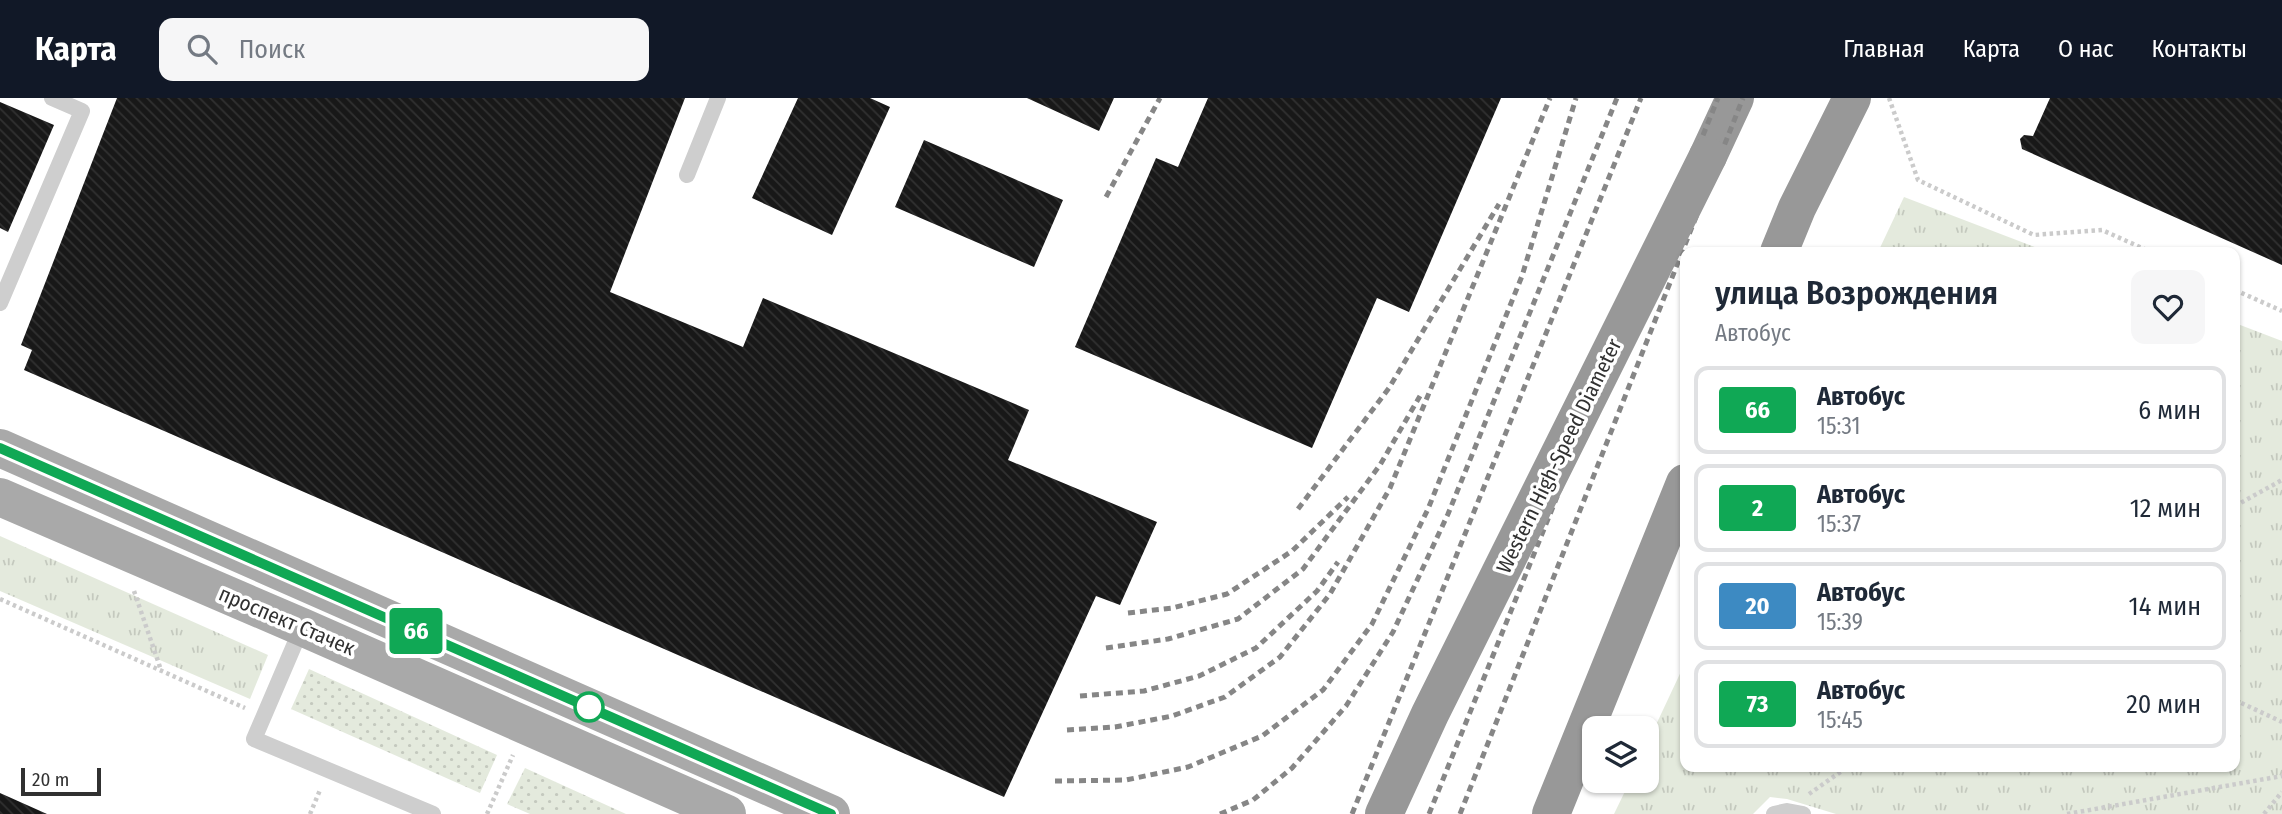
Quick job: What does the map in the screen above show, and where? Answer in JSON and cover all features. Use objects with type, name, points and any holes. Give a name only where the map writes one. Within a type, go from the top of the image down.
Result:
[{"type":"highway","name":"Western High-Speed Diameter","points":[[1384,814],[1430,714],[1735,98]]},
{"type":"highway","points":[[1781,247],[1797,208],[1852,98]]},
{"type":"highway","points":[[1551,814],[1680,495]]},
{"type":"main road","name":"проспект Стачек","points":[[0,448],[831,814]]},
{"type":"main road","name":"проспект Стачек","points":[[0,497],[727,814]]},
{"type":"lane","points":[[0,303],[82,111],[52,98]]},
{"type":"lane","points":[[687,175],[718,98]]},
{"type":"lane","points":[[302,627],[254,738],[433,814]]},
{"type":"lane","points":[[1781,812],[1803,814]]},
{"type":"path","points":[[1889,98],[1918,180],[2034,235],[2102,230],[2140,247]]},
{"type":"path","points":[[2240,292],[2282,311]]},
{"type":"path","points":[[2240,503],[2282,480]]},
{"type":"path","points":[[131,583],[161,670]]},
{"type":"path","points":[[0,598],[264,716]]},
{"type":"path","points":[[2240,702],[2282,722]]},
{"type":"path","points":[[487,814],[513,754]]},
{"type":"path","points":[[1781,812],[1840,772]]},
{"type":"path","points":[[2067,814],[2282,776]]},
{"type":"path","points":[[2264,814],[2282,792]]},
{"type":"green space","points":[[1904,197],[2035,247],[1880,247]]},
{"type":"green space","points":[[2240,325],[2282,341],[2282,814],[1836,814],[1787,799],[1770,797],[1753,814],[1614,814],[1624,793],[1659,793],[1659,718],[1680,674],[1680,772],[2240,772]]},
{"type":"green space","points":[[0,536],[268,655],[250,699],[0,591]]},
{"type":"green space","points":[[309,669],[497,755],[480,793],[291,709]]},
{"type":"green space","points":[[525,768],[626,814],[530,814],[507,804]]},
{"type":"building","points":[[117,98],[685,98],[610,292],[743,347],[763,298],[1029,410],[1008,460],[1157,522],[1120,605],[1096,596],[1004,797],[24,370],[32,350],[21,345]]},
{"type":"building","points":[[798,98],[870,98],[890,107],[832,235],[752,198]]},
{"type":"building","points":[[1027,98],[1114,98],[1099,131]]},
{"type":"building","points":[[1208,98],[1501,98],[1409,312],[1377,298],[1312,448],[1075,347],[1156,158],[1178,167]]},
{"type":"building","points":[[2050,98],[2282,98],[2282,265],[2022,149],[2020,139],[2024,135],[2033,136]]},
{"type":"building","points":[[0,102],[54,125],[8,232],[0,228]]},
{"type":"building","points":[[924,140],[1063,200],[1034,267],[895,207]]},
{"type":"building","points":[[0,793],[47,814],[0,814]]},
{"type":"railway","points":[[1106,197],[1160,98]]},
{"type":"railway","points":[[1067,730],[1115,727],[1172,716],[1225,697],[1280,657],[1330,594],[1390,488],[1550,98]]},
{"type":"railway","points":[[1055,781],[1126,780],[1188,767],[1262,736],[1323,690],[1372,624],[1428,509],[1522,276],[1576,98]]},
{"type":"railway","points":[[1220,814],[1253,800],[1292,768],[1346,706],[1393,632],[1448,514],[1617,98]]},
{"type":"railway","points":[[1352,814],[1641,98]]},
{"type":"railway","points":[[1429,814],[1718,98]]},
{"type":"railway","points":[[1684,247],[1743,98]]},
{"type":"railway","points":[[1298,509],[1389,388],[1499,204]]},
{"type":"railway","points":[[1460,814],[1680,257]]},
{"type":"railway","points":[[1106,648],[1168,639],[1238,619],[1303,569],[1380,465],[1420,396]]},
{"type":"railway","points":[[1128,613],[1172,608],[1227,594],[1292,551],[1348,497]]},
{"type":"railway","points":[[1080,696],[1144,691],[1199,676],[1256,648],[1317,591],[1338,562]]},
{"type":"bus line","name":"66","points":[[0,448],[831,814]]}]
